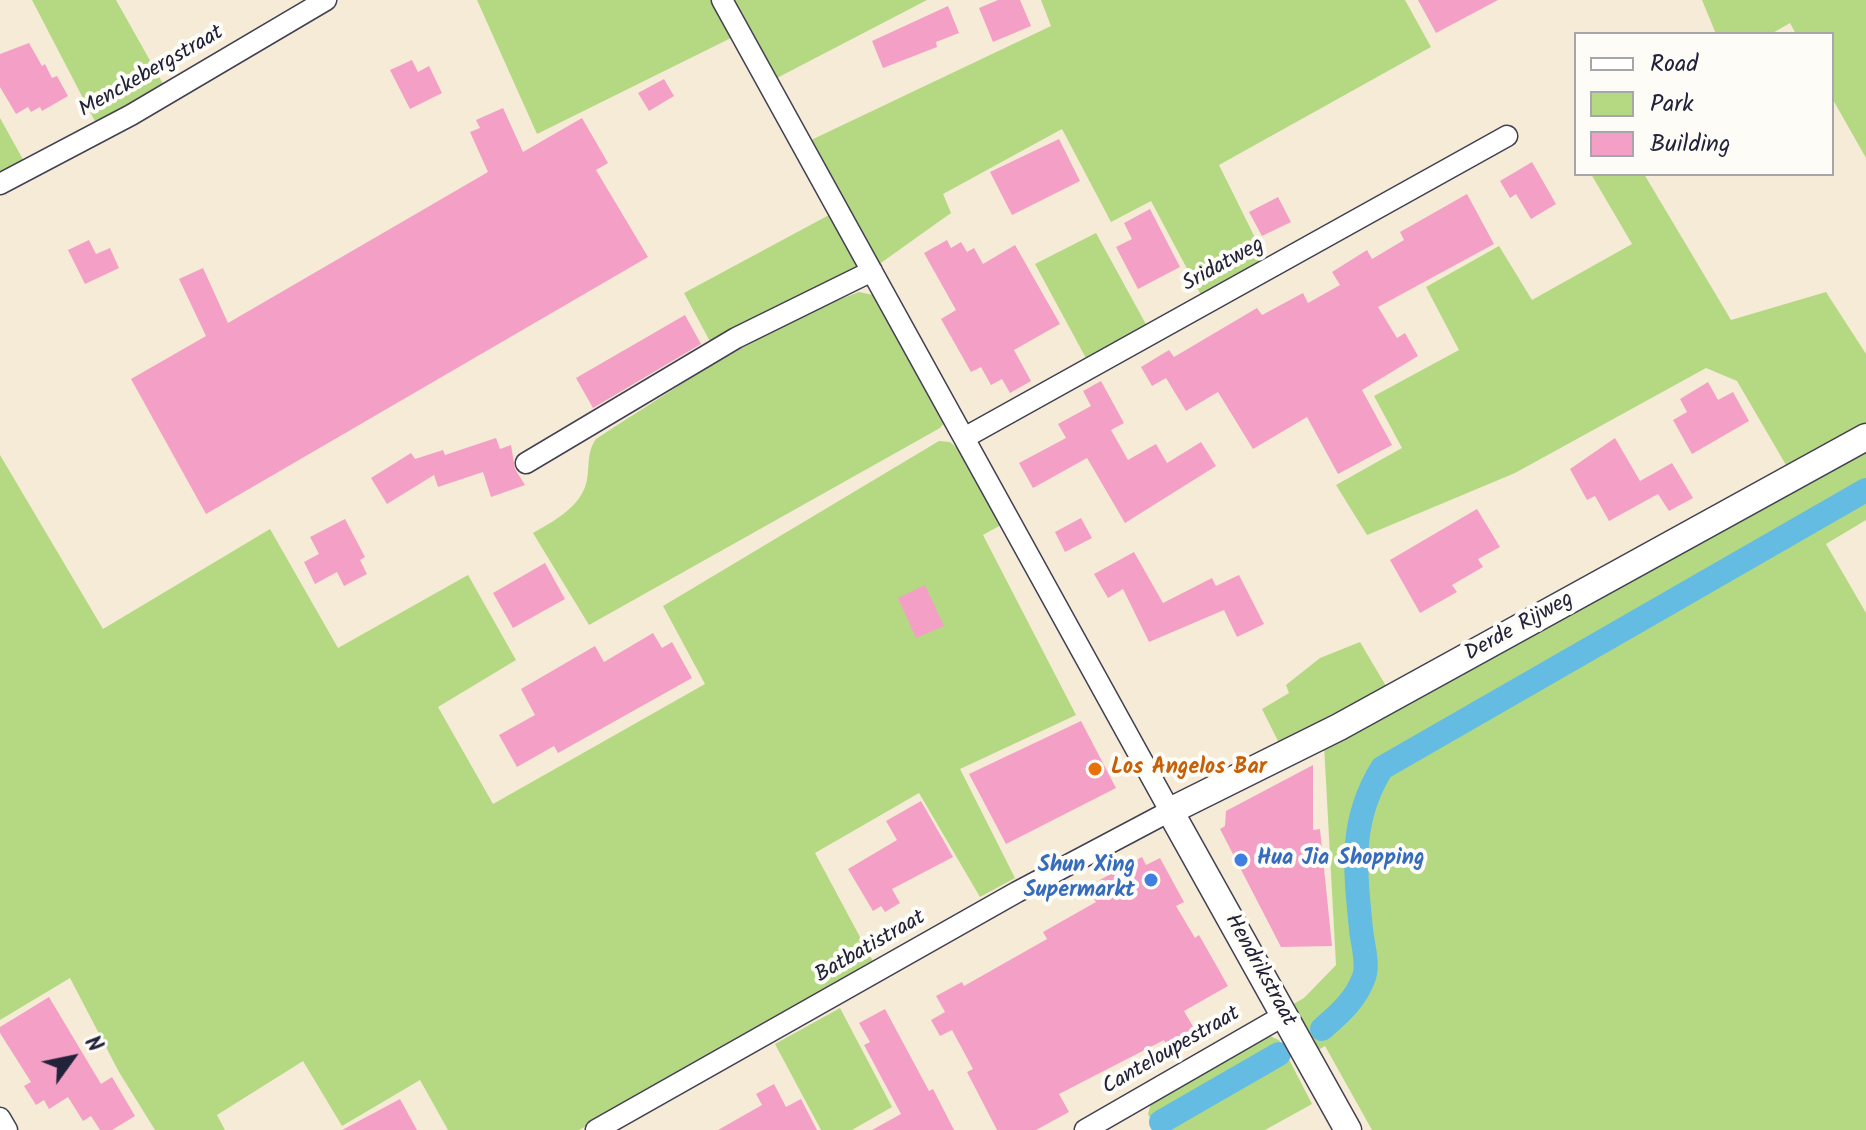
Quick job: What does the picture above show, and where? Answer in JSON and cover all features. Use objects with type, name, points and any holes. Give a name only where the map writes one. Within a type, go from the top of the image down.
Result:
[{"type":"street","name":"Menckebergstraat","points":[[0,184],[131,115],[326,0]]},
{"type":"street","points":[[722,0],[1170,811]]},
{"type":"street","name":"Sridatweg","points":[[964,438],[1507,136]]},
{"type":"street","points":[[526,463],[736,338],[872,271]]},
{"type":"street","name":"Derde Rijweg","points":[[1170,811],[1352,720],[1866,437]]},
{"type":"street","name":"Hendrikstraat","points":[[1170,811],[1348,1130]]},
{"type":"street","name":"Batbatistraat","points":[[596,1130],[1017,892],[1170,811]]},
{"type":"street","name":"Canteloupestraat","points":[[1085,1130],[1283,1016]]},
{"type":"street","points":[[0,1118],[7,1130]]},
{"type":"green space","points":[[32,0],[116,0],[166,89],[97,125]]},
{"type":"green space","points":[[477,0],[712,0],[733,37],[537,134]]},
{"type":"green space","points":[[730,0],[927,0],[775,79]]},
{"type":"green space","points":[[1041,0],[1405,0],[1431,47],[1219,165],[1266,260],[1201,295],[1151,201],[1111,222],[1062,129],[943,194],[951,213],[878,265],[809,141],[1051,26]]},
{"type":"green space","points":[[1702,0],[1866,0],[1866,158],[1834,102],[1834,32],[1795,32],[1790,23],[1774,32],[1715,32]]},
{"type":"green space","points":[[0,118],[25,163],[0,177]]},
{"type":"green space","points":[[1592,176],[1645,176],[1731,320],[1826,292],[1866,354],[1866,424],[1786,465],[1737,381],[1706,368],[1515,473],[1367,535],[1336,485],[1402,448],[1374,396],[1459,350],[1426,287],[1499,246],[1532,300],[1632,244]]},
{"type":"green space","points":[[829,215],[860,272],[713,347],[684,293]]},
{"type":"green space","points":[[1096,233],[1148,328],[1087,360],[1035,264]]},
{"type":"green space","points":[[859,292],[873,295],[945,422],[940,428],[589,625],[533,533],[563,514],[581,495],[587,481],[590,451],[596,439],[757,340]]},
{"type":"green space","points":[[939,441],[950,442],[959,450],[1001,525],[983,535],[1076,715],[960,769],[1015,878],[980,897],[919,793],[815,853],[875,965],[579,1130],[448,1130],[420,1080],[342,1126],[303,1061],[217,1115],[225,1130],[155,1130],[119,1072],[70,978],[0,1020],[0,455],[103,629],[270,529],[338,648],[468,575],[516,660],[438,707],[493,804],[705,684],[663,606]]},
{"type":"green space","points":[[1866,450],[1866,520],[1826,544],[1866,613],[1866,1130],[1372,1130],[1325,1046],[1315,1052],[1290,1006],[1304,998],[1336,965],[1324,745]]},
{"type":"green space","points":[[1360,642],[1386,686],[1279,743],[1262,709],[1289,693],[1286,685],[1320,658]]},
{"type":"green space","points":[[840,1008],[892,1107],[852,1130],[821,1130],[775,1044]]},
{"type":"green space","points":[[1268,1035],[1279,1040],[1312,1104],[1265,1130],[1156,1130],[1148,1114],[1152,1100]]},
{"type":"building","points":[[998,0],[1020,0],[1031,26],[993,42],[979,8]]},
{"type":"building","points":[[1418,0],[1498,0],[1436,33]]},
{"type":"building","points":[[948,6],[959,33],[936,42],[937,47],[883,68],[872,41]]},
{"type":"building","points":[[29,43],[42,66],[45,64],[52,78],[57,76],[68,96],[42,111],[40,107],[31,112],[28,107],[16,114],[0,87],[0,54]]},
{"type":"building","points":[[412,60],[418,72],[429,66],[442,93],[410,109],[390,70]]},
{"type":"building","points":[[664,79],[674,96],[649,111],[638,93]]},
{"type":"building","points":[[503,108],[523,152],[582,118],[608,163],[596,170],[648,257],[206,514],[131,379],[206,336],[179,279],[203,268],[228,323],[488,172],[470,132],[480,128],[476,120]]},
{"type":"building","points":[[1059,139],[1080,181],[1012,215],[990,172]]},
{"type":"building","points":[[1532,162],[1556,204],[1531,219],[1516,194],[1510,198],[1500,181]]},
{"type":"building","points":[[1467,194],[1494,244],[1378,307],[1397,338],[1405,333],[1418,356],[1362,390],[1392,445],[1338,474],[1307,417],[1253,449],[1218,392],[1186,411],[1166,378],[1152,386],[1141,367],[1169,350],[1174,357],[1257,308],[1262,315],[1303,293],[1308,303],[1340,285],[1332,272],[1367,250],[1372,259],[1404,240],[1400,232]]},
{"type":"building","points":[[1278,197],[1291,222],[1262,236],[1249,212]]},
{"type":"building","points":[[1150,209],[1180,267],[1138,289],[1116,247],[1132,239],[1124,223]]},
{"type":"building","points":[[89,240],[96,254],[110,248],[119,268],[85,284],[68,250]]},
{"type":"building","points":[[947,240],[951,248],[961,242],[967,252],[974,248],[983,264],[1015,245],[1060,324],[1014,350],[1031,381],[1010,393],[1002,379],[991,385],[981,367],[971,372],[941,319],[956,310],[924,253]]},
{"type":"building","points":[[685,315],[701,344],[593,408],[576,378]]},
{"type":"building","points":[[1101,381],[1124,423],[1111,430],[1128,460],[1156,444],[1167,463],[1201,442],[1216,466],[1125,523],[1087,458],[1033,488],[1019,463],[1066,438],[1058,424],[1091,406],[1083,391]]},
{"type":"building","points":[[1708,382],[1718,400],[1733,392],[1749,421],[1692,454],[1673,420],[1687,412],[1680,399]]},
{"type":"building","points":[[496,438],[500,449],[511,445],[515,469],[525,485],[491,497],[483,472],[438,487],[434,475],[387,504],[371,478],[411,453],[415,459],[443,450],[445,455]]},
{"type":"building","points":[[1615,438],[1640,481],[1672,463],[1693,498],[1669,511],[1658,494],[1609,521],[1595,496],[1587,500],[1570,469]]},
{"type":"building","points":[[1477,509],[1500,547],[1478,559],[1483,567],[1452,585],[1457,592],[1420,613],[1390,560]]},
{"type":"building","points":[[1081,518],[1092,538],[1065,552],[1055,532]]},
{"type":"building","points":[[345,519],[365,557],[360,560],[367,574],[344,586],[337,572],[315,584],[304,562],[319,554],[310,537]]},
{"type":"building","points":[[1134,552],[1163,603],[1212,578],[1216,586],[1239,575],[1264,624],[1237,637],[1224,610],[1149,642],[1123,589],[1108,598],[1094,574]]},
{"type":"building","points":[[545,563],[565,599],[513,628],[493,593]]},
{"type":"building","points":[[925,585],[944,626],[916,638],[898,598]]},
{"type":"building","points":[[653,633],[662,648],[672,642],[692,678],[558,753],[554,746],[517,767],[499,735],[535,715],[521,689],[595,646],[604,662]]},
{"type":"building","points":[[1081,721],[1116,788],[1006,844],[969,774]]},
{"type":"building","points":[[1313,765],[1313,830],[1320,829],[1332,946],[1281,947],[1220,829],[1225,826],[1226,811]]},
{"type":"building","points":[[921,801],[953,857],[892,889],[900,903],[885,912],[881,906],[873,911],[848,869],[897,840],[886,821]]},
{"type":"building","points":[[1142,857],[1146,865],[1160,858],[1184,902],[1176,906],[1195,938],[1199,935],[1228,986],[1184,1011],[1199,1037],[1171,1053],[1164,1040],[1059,1094],[1069,1112],[1036,1130],[997,1130],[967,1072],[973,1069],[952,1030],[940,1036],[931,1020],[945,1012],[936,996],[962,982],[964,986],[1047,939],[1043,932],[1096,902],[1087,887]]},
{"type":"building","points":[[49,997],[101,1084],[112,1077],[135,1116],[112,1130],[100,1130],[91,1116],[83,1121],[68,1097],[49,1109],[44,1100],[36,1105],[24,1086],[31,1082],[0,1033],[0,1027]]},
{"type":"building","points":[[885,1009],[954,1130],[872,1130],[901,1114],[864,1045],[870,1042],[859,1023]]},
{"type":"building","points":[[774,1084],[786,1107],[801,1099],[817,1130],[718,1130],[762,1105],[756,1094]]},
{"type":"building","points":[[400,1099],[417,1130],[342,1130]]},
{"type":"waterway","points":[[1322,1029],[1352,1000],[1365,972],[1357,886],[1357,846],[1364,807],[1382,768],[1866,490]]},
{"type":"waterway","points":[[1161,1122],[1279,1054]]},
{"type":"place","name":"Los Angelos Bar","points":[[1095,769]]},
{"type":"place","name":"Hua Jia Shopping","points":[[1241,860]]},
{"type":"place","name":"Shun Xing Supermarkt","points":[[1151,880]]}]
